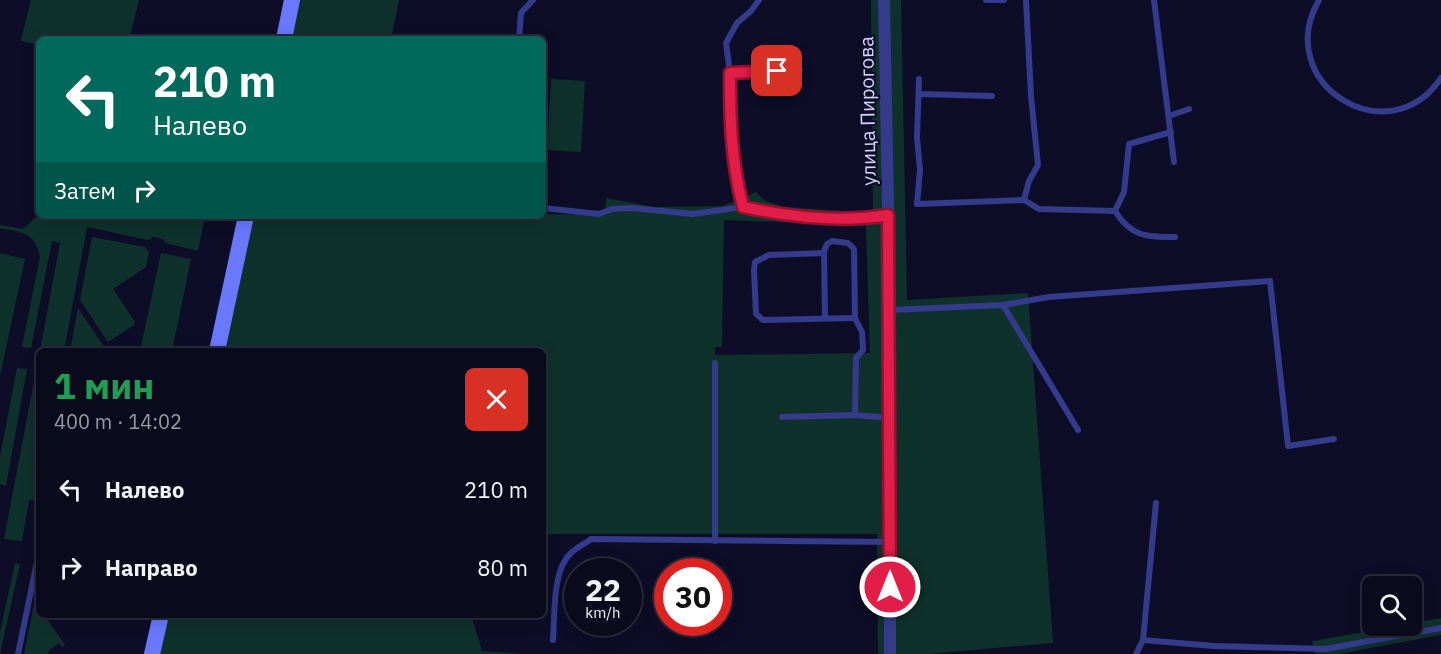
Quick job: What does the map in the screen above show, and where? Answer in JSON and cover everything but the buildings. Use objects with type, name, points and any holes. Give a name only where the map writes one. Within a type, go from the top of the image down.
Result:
[{"type":"main road","points":[[285,36],[292,0]]},
{"type":"main road","points":[[218,348],[245,219]]},
{"type":"main road","points":[[152,654],[160,618]]},
{"type":"street","name":"улица Пирогова","points":[[884,0],[890,310],[890,654]]},
{"type":"lane","points":[[519,36],[521,13],[532,0]]},
{"type":"lane","points":[[743,207],[735,176],[730,136],[730,73],[726,43],[737,22],[752,11],[759,0]]},
{"type":"lane","points":[[986,0],[1004,0]]},
{"type":"lane","points":[[1024,200],[1029,181],[1038,165],[1031,96],[1026,0]]},
{"type":"lane","points":[[1154,0],[1174,162]]},
{"type":"lane","points":[[1319,0],[1308,28],[1308,50],[1320,80],[1344,102],[1374,111],[1395,110],[1423,97],[1440,80]]},
{"type":"lane","points":[[730,73],[801,70]]},
{"type":"lane","points":[[919,79],[917,138],[920,170],[917,204],[1024,200],[1039,209],[1115,211]]},
{"type":"lane","points":[[919,94],[992,96]]},
{"type":"lane","points":[[1169,116],[1189,109]]},
{"type":"lane","points":[[1115,211],[1124,192],[1129,144],[1171,132]]},
{"type":"lane","points":[[546,208],[598,214],[612,209],[632,208],[693,214],[743,207],[828,218],[867,219],[888,215]]},
{"type":"lane","points":[[1115,211],[1131,230],[1146,237],[1175,237]]},
{"type":"lane","points":[[825,318],[824,253],[827,244],[832,241],[848,243],[854,249],[855,318],[862,332],[863,350],[856,358],[855,415]]},
{"type":"lane","points":[[824,253],[769,255],[756,262],[754,270],[755,309],[758,317],[763,320],[855,318]]},
{"type":"lane","points":[[890,310],[1003,305],[1049,297],[1270,281],[1288,446],[1334,439]]},
{"type":"lane","points":[[1003,305],[1078,430]]},
{"type":"lane","points":[[715,363],[715,541]]},
{"type":"lane","points":[[782,417],[855,415],[889,418]]},
{"type":"lane","points":[[1136,654],[1143,640],[1156,503]]},
{"type":"lane","points":[[553,640],[558,575],[561,565],[571,553],[591,539],[890,542]]},
{"type":"lane","points":[[18,654],[36,574]]},
{"type":"lane","points":[[1143,640],[1325,652],[1441,628]]},
{"type":"green space","points":[[31,0],[139,0],[130,36],[36,36],[36,44],[21,41]]},
{"type":"green space","points":[[292,0],[399,0],[392,36],[285,36]]},
{"type":"green space","points":[[871,0],[901,0],[907,300],[1028,293],[1053,643],[929,654],[878,654],[877,534],[546,534],[546,348],[218,348],[245,219],[546,219],[546,214],[605,215],[606,198],[654,207],[723,206],[756,192],[765,201],[784,207],[873,213]],"holes":[[[724,220],[866,225],[870,353],[715,355],[715,347],[722,347]]]},
{"type":"green space","points":[[551,79],[585,81],[581,152],[547,150]]},
{"type":"green space","points":[[36,217],[36,219],[204,219],[198,251],[166,243],[163,239],[153,237],[148,240],[87,227],[65,348],[41,348],[60,243],[52,241],[31,348],[22,347],[40,257],[31,238],[0,228],[0,225],[23,229]]},
{"type":"green space","points":[[92,237],[145,247],[149,252],[146,267],[113,289],[135,322],[134,325],[108,342],[80,300]]},
{"type":"green space","points":[[0,253],[25,259],[0,376]]},
{"type":"green space","points":[[161,253],[191,259],[173,348],[141,348]]},
{"type":"green space","points":[[78,308],[105,348],[71,348]]},
{"type":"green space","points":[[17,368],[27,369],[6,486],[0,484],[0,457]]},
{"type":"green space","points":[[36,371],[36,501],[29,500],[22,541],[4,539]]},
{"type":"green space","points":[[15,563],[20,564],[0,654],[0,632]]},
{"type":"green space","points":[[36,594],[36,618],[48,618],[65,645],[62,647],[59,643],[48,651],[49,654],[24,654]]},
{"type":"green space","points":[[160,618],[472,618],[482,651],[522,654],[152,654]]},
{"type":"green space","points":[[1441,618],[1441,635],[1338,654],[1315,654],[1312,641],[1362,632],[1362,636],[1422,636],[1422,621]]},
{"type":"route","points":[[777,71],[730,73],[730,136],[735,176],[743,207],[828,218],[867,219],[888,215],[890,587]]}]
